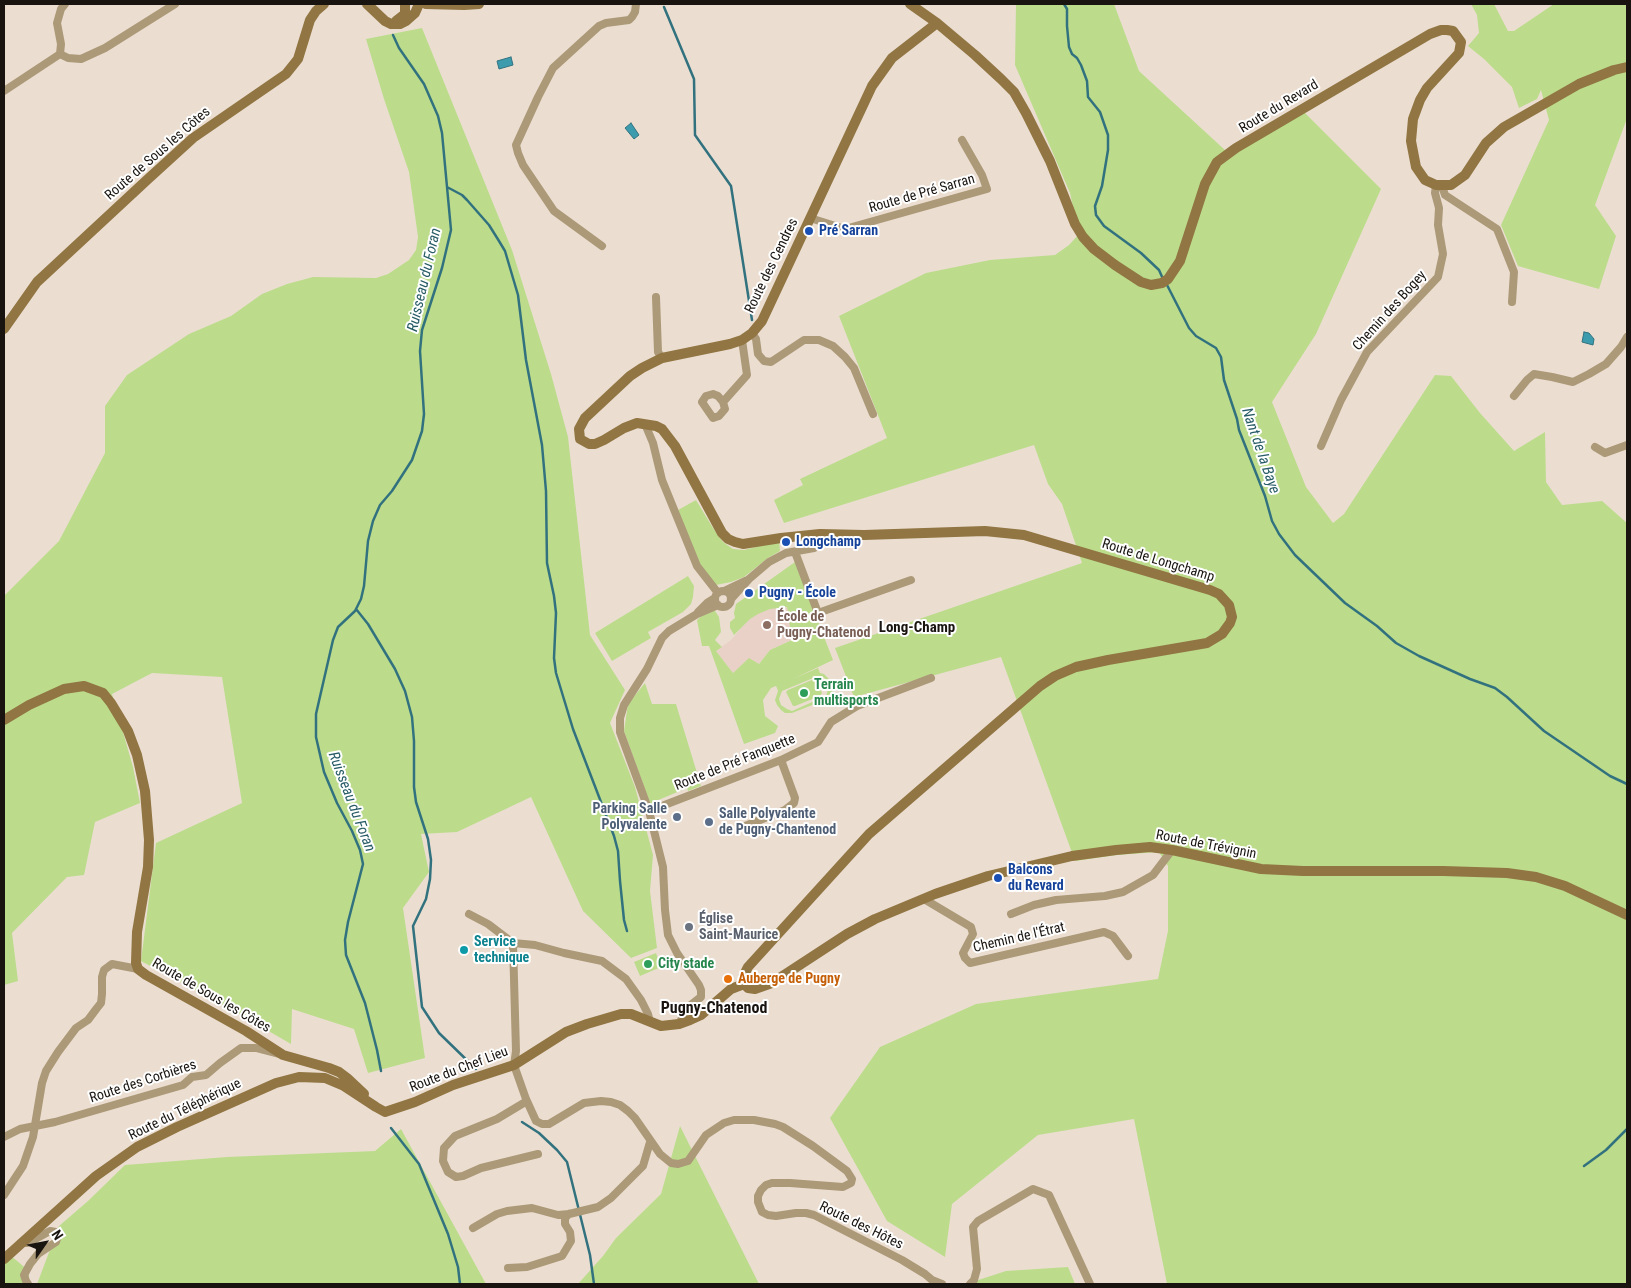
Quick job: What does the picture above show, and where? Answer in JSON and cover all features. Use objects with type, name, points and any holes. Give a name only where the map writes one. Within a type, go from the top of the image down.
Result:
[{"type":"street","points":[[60,54],[61,44],[57,24],[61,9],[65,4]]},
{"type":"street","points":[[60,54],[68,58],[81,59],[105,48],[175,4]]},
{"type":"street","name":"Route de Sous les Côtes","points":[[4,329],[37,282],[167,161],[193,138],[286,74],[298,59],[310,20],[324,4]]},
{"type":"street","points":[[367,4],[391,24],[400,24],[406,21],[415,13],[419,4]]},
{"type":"street","points":[[391,24],[405,14],[405,4]]},
{"type":"street","points":[[426,4],[478,4]]},
{"type":"street","points":[[602,246],[554,211],[523,165],[516,145],[553,68],[599,26],[606,23],[628,20],[632,17],[636,4]]},
{"type":"street","name":"Route du Revard","points":[[910,4],[976,55],[1014,92],[1050,161],[1075,224],[1083,237],[1094,249],[1141,282],[1154,285],[1162,283],[1172,275],[1186,246],[1206,184],[1217,162],[1236,148],[1430,34],[1447,30],[1453,31],[1458,36],[1461,42],[1460,53],[1427,88],[1414,112],[1412,129],[1412,155],[1420,175],[1425,180],[1439,186]]},
{"type":"street","name":"Route des Cendres","points":[[645,424],[631,425],[595,444],[584,442],[580,439],[579,434],[580,424],[585,418],[630,376],[662,358],[730,344],[752,334],[762,321],[872,86],[892,58],[937,23]]},
{"type":"street","points":[[4,91],[60,54]]},
{"type":"street","points":[[1512,302],[1514,272],[1496,229],[1445,195],[1439,186],[1451,185],[1465,175],[1486,143],[1504,127],[1579,84],[1627,66]]},
{"type":"street","name":"Route de Pré Sarran","points":[[810,218],[845,229],[987,189],[982,175],[962,140]]},
{"type":"street","name":"Chemin des Bogey","points":[[1321,446],[1341,400],[1367,352],[1438,277],[1443,254],[1438,225],[1439,208],[1435,193],[1439,186]]},
{"type":"street","points":[[656,297],[658,352],[662,358]]},
{"type":"street","points":[[752,334],[756,339],[758,354],[764,361],[771,362],[804,340],[819,340],[833,346],[854,368],[873,414]]},
{"type":"street","points":[[1514,396],[1534,374],[1552,376],[1573,382],[1589,374],[1606,364],[1627,337]]},
{"type":"street","points":[[723,402],[746,375],[742,340]]},
{"type":"street","points":[[645,424],[653,443],[662,480],[697,566],[719,597],[723,607],[728,605],[749,579],[769,562],[786,553],[814,548],[818,542],[816,534]]},
{"type":"street","name":"Route de Longchamp","points":[[645,424],[662,429],[667,434],[722,534],[728,539],[742,544],[816,534],[864,535],[985,531],[1024,535],[1210,590],[1219,594],[1229,605],[1232,617],[1222,634],[1206,643],[1076,667],[1055,676],[1040,686],[869,834],[748,967],[743,977],[744,984]]},
{"type":"street","points":[[1594,447],[1605,453],[1627,446]]},
{"type":"street","points":[[794,552],[818,613],[911,580]]},
{"type":"street","points":[[679,1024],[687,1008],[701,997],[701,990],[700,985],[677,953],[668,935],[662,867],[648,811],[620,732],[621,713],[628,696],[647,669],[662,638],[669,631],[697,614],[719,597],[749,579]]},
{"type":"street","points":[[719,597],[729,594],[731,599]]},
{"type":"street","name":"Route de Pré Fanquette","points":[[648,811],[781,760],[818,742],[831,722],[856,706],[931,678]]},
{"type":"street","name":"Route de Sous les Côtes","points":[[4,720],[64,689],[84,686],[103,693],[128,731],[137,755],[142,771],[148,814],[148,867],[137,932],[136,963],[138,969],[246,1031],[283,1055],[339,1072],[376,1108]]},
{"type":"street","points":[[744,826],[785,810],[794,802],[795,798],[781,760]]},
{"type":"street","name":"Route de Trévignin","points":[[744,984],[748,988],[755,989],[772,983],[847,934],[875,919],[988,876],[1072,856],[1150,847],[1261,869],[1303,871],[1443,871],[1536,877],[1565,886],[1627,915]]},
{"type":"street","points":[[1011,914],[1034,905],[1056,900],[1105,896],[1123,892],[1153,875],[1172,850]]},
{"type":"street","name":"Chemin de l'Étrat","points":[[924,899],[971,927],[974,934],[963,953],[970,963],[1104,932],[1113,936],[1128,956]]},
{"type":"street","points":[[469,914],[488,924],[513,943],[535,945],[602,961],[626,979],[641,1000],[650,1022],[661,1026],[679,1024],[701,1015],[731,989],[744,984]]},
{"type":"street","points":[[513,943],[516,1050],[514,1065]]},
{"type":"street","points":[[4,1195],[23,1166],[36,1126],[46,1071],[76,1028],[88,1020],[101,1003],[104,970],[112,964],[138,969]]},
{"type":"street","name":"Route du Chef Lieu","points":[[376,1108],[385,1112],[415,1102],[453,1085],[514,1065],[566,1032],[587,1024],[621,1014],[631,1014],[650,1022]]},
{"type":"street","name":"Route des Corbières","points":[[4,1137],[20,1129],[183,1085],[192,1078],[206,1074],[242,1048],[256,1048],[283,1055]]},
{"type":"street","name":"Route des Hôtes","points":[[514,1065],[527,1102],[536,1120],[545,1124],[552,1123],[584,1103],[601,1101],[620,1105],[635,1118],[650,1142],[671,1163],[678,1164],[688,1161],[706,1135],[724,1123],[734,1120],[754,1120],[765,1121],[783,1127],[847,1172],[851,1176],[851,1183],[848,1186],[838,1188],[772,1183],[766,1185],[758,1196],[762,1212],[776,1216],[806,1213],[814,1216],[902,1260],[932,1280],[942,1284]]},
{"type":"street","name":"Route du Téléphérique","points":[[6,1253],[21,1243],[96,1176],[137,1147],[185,1123],[276,1083],[299,1077],[325,1078],[344,1086],[376,1108]]},
{"type":"street","points":[[527,1102],[497,1120],[455,1136],[444,1148],[443,1160],[448,1172],[456,1177],[481,1168],[538,1154]]},
{"type":"street","points":[[473,1228],[497,1214],[520,1209],[532,1208],[558,1215],[598,1206],[611,1198],[643,1166],[650,1142]]},
{"type":"street","points":[[970,1284],[974,1280],[977,1269],[973,1227],[978,1221],[1033,1189],[1049,1195],[1090,1284]]},
{"type":"street","points":[[508,1268],[527,1267],[562,1256],[571,1241],[570,1232],[565,1224],[565,1218],[572,1213]]},
{"type":"street","points":[[21,1243],[28,1243],[53,1230],[58,1234],[56,1242],[38,1254],[30,1264],[24,1275],[28,1284]]},
{"type":"street","points":[[924,1284],[932,1280]]},
{"type":"shaded area","name":"École de Pugny-Chatenod","points":[[787,600],[792,640],[770,650],[759,664],[749,659],[733,673],[716,651],[731,640],[754,613]]},
{"type":"green space","points":[[1016,4],[1114,4],[1139,71],[1226,151],[1300,108],[1381,189],[1316,334],[1272,402],[1306,487],[1333,523],[1344,514],[1435,375],[1451,376],[1480,413],[1514,451],[1545,432],[1546,482],[1562,505],[1602,501],[1627,523],[1627,1284],[1167,1284],[1134,1119],[1038,1135],[952,1204],[945,1257],[887,1221],[830,1118],[880,1047],[976,1004],[1158,979],[1168,931],[1168,866],[1159,852],[1075,861],[1001,657],[854,697],[835,648],[1082,563],[1062,504],[1048,484],[1034,445],[784,523],[774,500],[803,485],[800,479],[887,438],[839,316],[926,273],[990,260],[1055,255],[1069,245],[1079,234],[1070,193],[1015,65]]},
{"type":"green space","points":[[1471,4],[1494,4],[1508,31],[1514,31],[1554,4],[1627,4],[1626,121],[1595,205],[1616,236],[1599,289],[1518,266],[1501,225],[1549,120],[1541,90],[1537,99],[1519,108],[1512,87],[1468,46],[1479,33],[1477,15]]},
{"type":"green space","points":[[422,28],[512,250],[551,374],[568,437],[590,635],[625,690],[610,723],[635,787],[653,855],[650,891],[657,948],[631,958],[583,911],[531,797],[457,832],[421,834],[429,872],[403,908],[425,1058],[368,1073],[354,1029],[292,1009],[291,1044],[141,961],[156,843],[242,803],[222,677],[152,673],[112,694],[133,767],[140,803],[95,822],[84,875],[67,877],[12,933],[18,981],[4,985],[4,596],[59,541],[105,453],[105,406],[127,375],[189,334],[231,316],[262,294],[287,284],[313,277],[376,278],[388,274],[409,260],[416,250],[418,237],[409,172],[366,39]]},
{"type":"green space","points":[[696,500],[723,542],[733,549],[744,550],[779,541],[780,551],[744,577],[716,585],[699,566],[678,510]]},
{"type":"green space","points":[[795,562],[833,660],[793,679],[818,668],[820,673],[824,674],[831,681],[832,691],[825,700],[792,713],[785,713],[775,700],[778,691],[776,686],[771,688],[763,700],[765,716],[778,726],[775,733],[744,744],[709,646],[702,646],[697,620],[708,610],[715,611],[719,617],[721,632],[715,640],[722,647],[716,651],[733,673],[749,658],[759,664],[770,650],[792,640],[787,607],[770,609],[758,614],[750,619],[734,635],[730,628],[730,622],[735,618],[736,604]],"holes":[[[818,676],[823,677],[829,687],[826,696],[792,711],[781,705],[779,699],[782,691]]]},
{"type":"green space","points":[[688,576],[694,586],[691,604],[683,612],[648,632],[651,638],[612,661],[595,633]]},
{"type":"green space","name":"Terrain multisports","points":[[814,679],[822,693],[820,696],[793,706],[786,692]]},
{"type":"green space","points":[[645,683],[652,704],[676,704],[701,786],[688,791],[687,788],[656,801],[658,805],[654,807],[650,803],[624,731],[628,704]]},
{"type":"green space","name":"City stade","points":[[656,953],[661,967],[640,976],[634,962]]},
{"type":"green space","points":[[680,1126],[759,1284],[578,1284],[616,1238],[661,1194]]},
{"type":"green space","points":[[401,1129],[486,1284],[37,1284],[59,1226],[125,1165],[227,1157],[375,1151]]},
{"type":"green space","points":[[4,1250],[29,1271],[29,1284],[4,1284]]},
{"type":"green space","points":[[1068,1267],[1075,1284],[966,1284],[1006,1271]]},
{"type":"water","points":[[511,57],[513,65],[499,69],[497,61]]},
{"type":"water","points":[[631,123],[639,135],[634,139],[625,128]]},
{"type":"water","points":[[1584,332],[1589,333],[1594,339],[1593,345],[1582,342]]},
{"type":"waterway","name":"Nant de la Baye","points":[[1064,4],[1067,9],[1069,47],[1081,65],[1087,81],[1088,97],[1100,112],[1108,135],[1108,150],[1102,186],[1095,206],[1096,215],[1104,226],[1141,253],[1159,270],[1163,279]]},
{"type":"waterway","points":[[664,7],[694,79],[695,135],[731,186],[752,320]]},
{"type":"waterway","name":"Ruisseau du Foran","points":[[381,1071],[365,1003],[346,955],[345,940],[348,922],[363,864],[360,850],[352,831],[337,803],[324,772],[316,737],[316,714],[333,640],[338,627],[355,611],[361,599],[368,541],[373,521],[380,505],[392,491],[412,460],[422,431],[424,414],[420,351],[422,330],[442,268],[451,230],[442,133],[438,116],[424,84],[399,48],[393,35]]},
{"type":"waterway","points":[[447,187],[462,195],[489,225],[505,251],[518,295],[526,360],[542,445],[546,491],[547,563],[556,613],[554,658],[556,673],[573,729],[614,836],[618,851],[624,920],[627,931]]},
{"type":"waterway","name":"Nant de la Baye","points":[[1166,283],[1189,328],[1196,336],[1216,348],[1221,357],[1224,380],[1239,430],[1265,496],[1272,521],[1295,555],[1345,603],[1377,626],[1396,643],[1419,656],[1495,688],[1544,731],[1610,776],[1627,784]]},
{"type":"waterway","points":[[356,609],[368,624],[395,669],[405,691],[412,717],[414,787],[416,802],[428,839],[431,860],[426,899],[413,926],[422,1007],[439,1033],[476,1069]]},
{"type":"waterway","points":[[522,1122],[539,1133],[567,1162],[590,1255],[594,1284]]},
{"type":"waterway","name":"Ruisseau du Foran","points":[[391,1128],[419,1164],[448,1234],[458,1267],[460,1284]]},
{"type":"waterway","name":"Nant de la Baye","points":[[1584,1166],[1606,1150],[1627,1129]]},
{"type":"place","name":"Pré Sarran","points":[[809,231]]},
{"type":"place","name":"Longchamp","points":[[786,542]]},
{"type":"place","name":"Pugny - École","points":[[749,593]]},
{"type":"place","name":"École de Pugny-Chatenod","points":[[767,625]]},
{"type":"place","name":"Terrain multisports","points":[[804,693]]},
{"type":"place","name":"Parking Salle Polyvalente","points":[[677,817]]},
{"type":"place","name":"Salle Polyvalente de Pugny-Chantenod","points":[[709,822]]},
{"type":"place","name":"Balcons du Revard","points":[[998,878]]},
{"type":"place","name":"Église Saint-Maurice","points":[[689,927]]},
{"type":"place","name":"Service technique","points":[[464,950]]},
{"type":"place","name":"City stade","points":[[648,964]]},
{"type":"place","name":"Auberge de Pugny","points":[[728,979]]},
{"type":"district","name":"Long-Champ","points":[[917,628]]},
{"type":"district","name":"Pugny-Chatenod","points":[[714,1009]]}]
